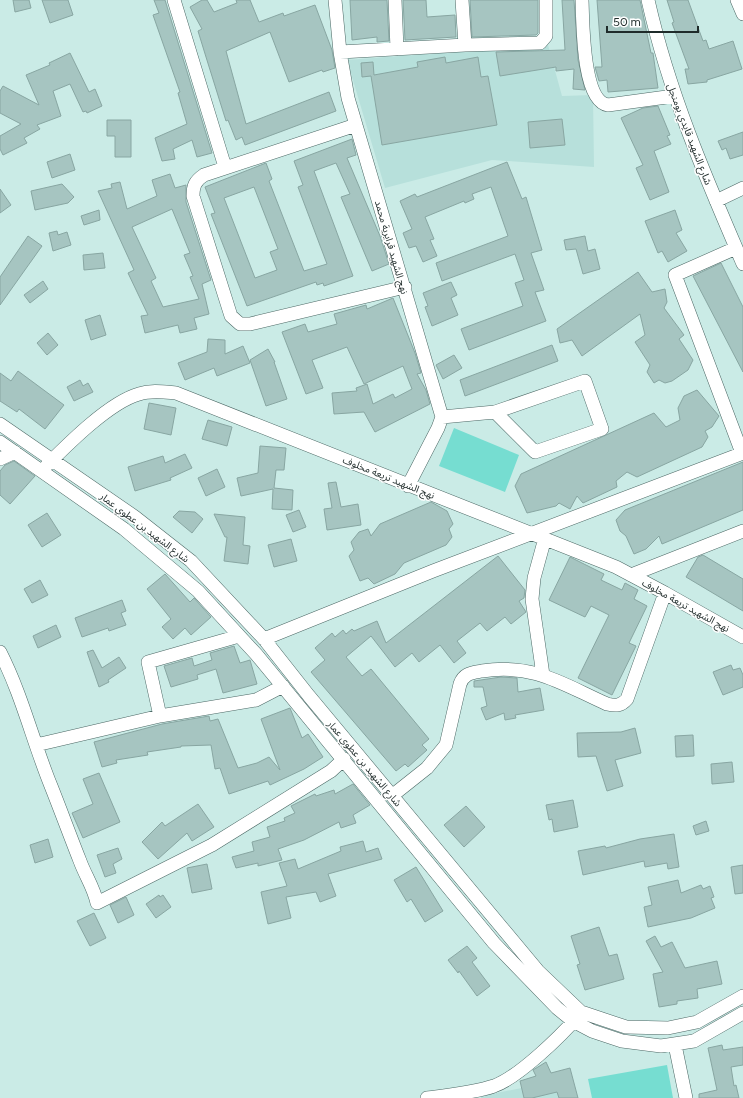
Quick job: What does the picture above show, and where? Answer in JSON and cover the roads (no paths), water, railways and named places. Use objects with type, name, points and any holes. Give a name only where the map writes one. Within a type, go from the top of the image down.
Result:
[{"type":"street","points":[[174,0],[225,167]]},
{"type":"street","name":"نهج الشهيد قرايرية محمد","points":[[336,0],[340,52],[348,98],[442,416]]},
{"type":"street","points":[[396,0],[398,49]]},
{"type":"street","points":[[462,0],[465,45]]},
{"type":"street","points":[[340,52],[465,45],[534,44],[543,42],[546,36],[546,0]]},
{"type":"street","points":[[582,0],[583,37],[588,74],[594,94],[599,101],[608,105],[674,96]]},
{"type":"street","name":"شارع الشهيد قايدي بومنجل","points":[[648,0],[674,96],[743,264]]},
{"type":"street","points":[[737,0],[743,14]]},
{"type":"street","points":[[356,125],[204,175],[198,179],[194,185],[193,196],[226,304],[231,316],[240,324],[250,324],[405,287]]},
{"type":"street","points":[[716,201],[743,188]]},
{"type":"street","points":[[264,639],[433,571],[742,453],[675,275],[736,248]]},
{"type":"street","points":[[408,486],[435,435],[442,416],[495,412],[585,380],[602,429],[534,452],[495,412]]},
{"type":"street","name":"نهج الشهيد تريعة مخلوف","points":[[42,470],[81,432],[115,406],[139,394],[157,392],[176,393],[336,455],[408,486],[545,538],[631,575],[743,637]]},
{"type":"street","name":"شارع الشهيد بن عطوي عمار","points":[[0,424],[53,459],[135,517],[191,561],[264,639],[538,971],[592,1031],[622,1041],[643,1045],[675,1045],[694,1041],[743,1013]]},
{"type":"street","name":"شارع الشهيد بن عطوي عمار","points":[[0,442],[42,470],[124,529],[198,590],[283,686],[494,943],[557,1008],[577,1016],[626,1027],[668,1028],[697,1022],[743,996]]},
{"type":"street","points":[[0,459],[15,452]]},
{"type":"street","points":[[631,575],[743,532]]},
{"type":"street","points":[[543,675],[532,599],[534,578],[545,538]]},
{"type":"street","points":[[393,796],[428,768],[446,744],[460,684],[462,678],[466,675],[497,669],[513,668],[543,675],[607,704],[614,706],[623,704],[627,699],[665,593]]},
{"type":"street","points":[[160,716],[148,662],[239,636]]},
{"type":"street","points":[[0,652],[22,703],[36,745],[80,862],[95,894],[97,903],[212,845],[331,771],[344,759]]},
{"type":"street","points":[[36,745],[160,716],[256,700],[283,686]]},
{"type":"street","points":[[428,1098],[494,1086],[507,1080],[524,1067],[577,1016]]},
{"type":"street","points":[[675,1045],[686,1098]]}]
